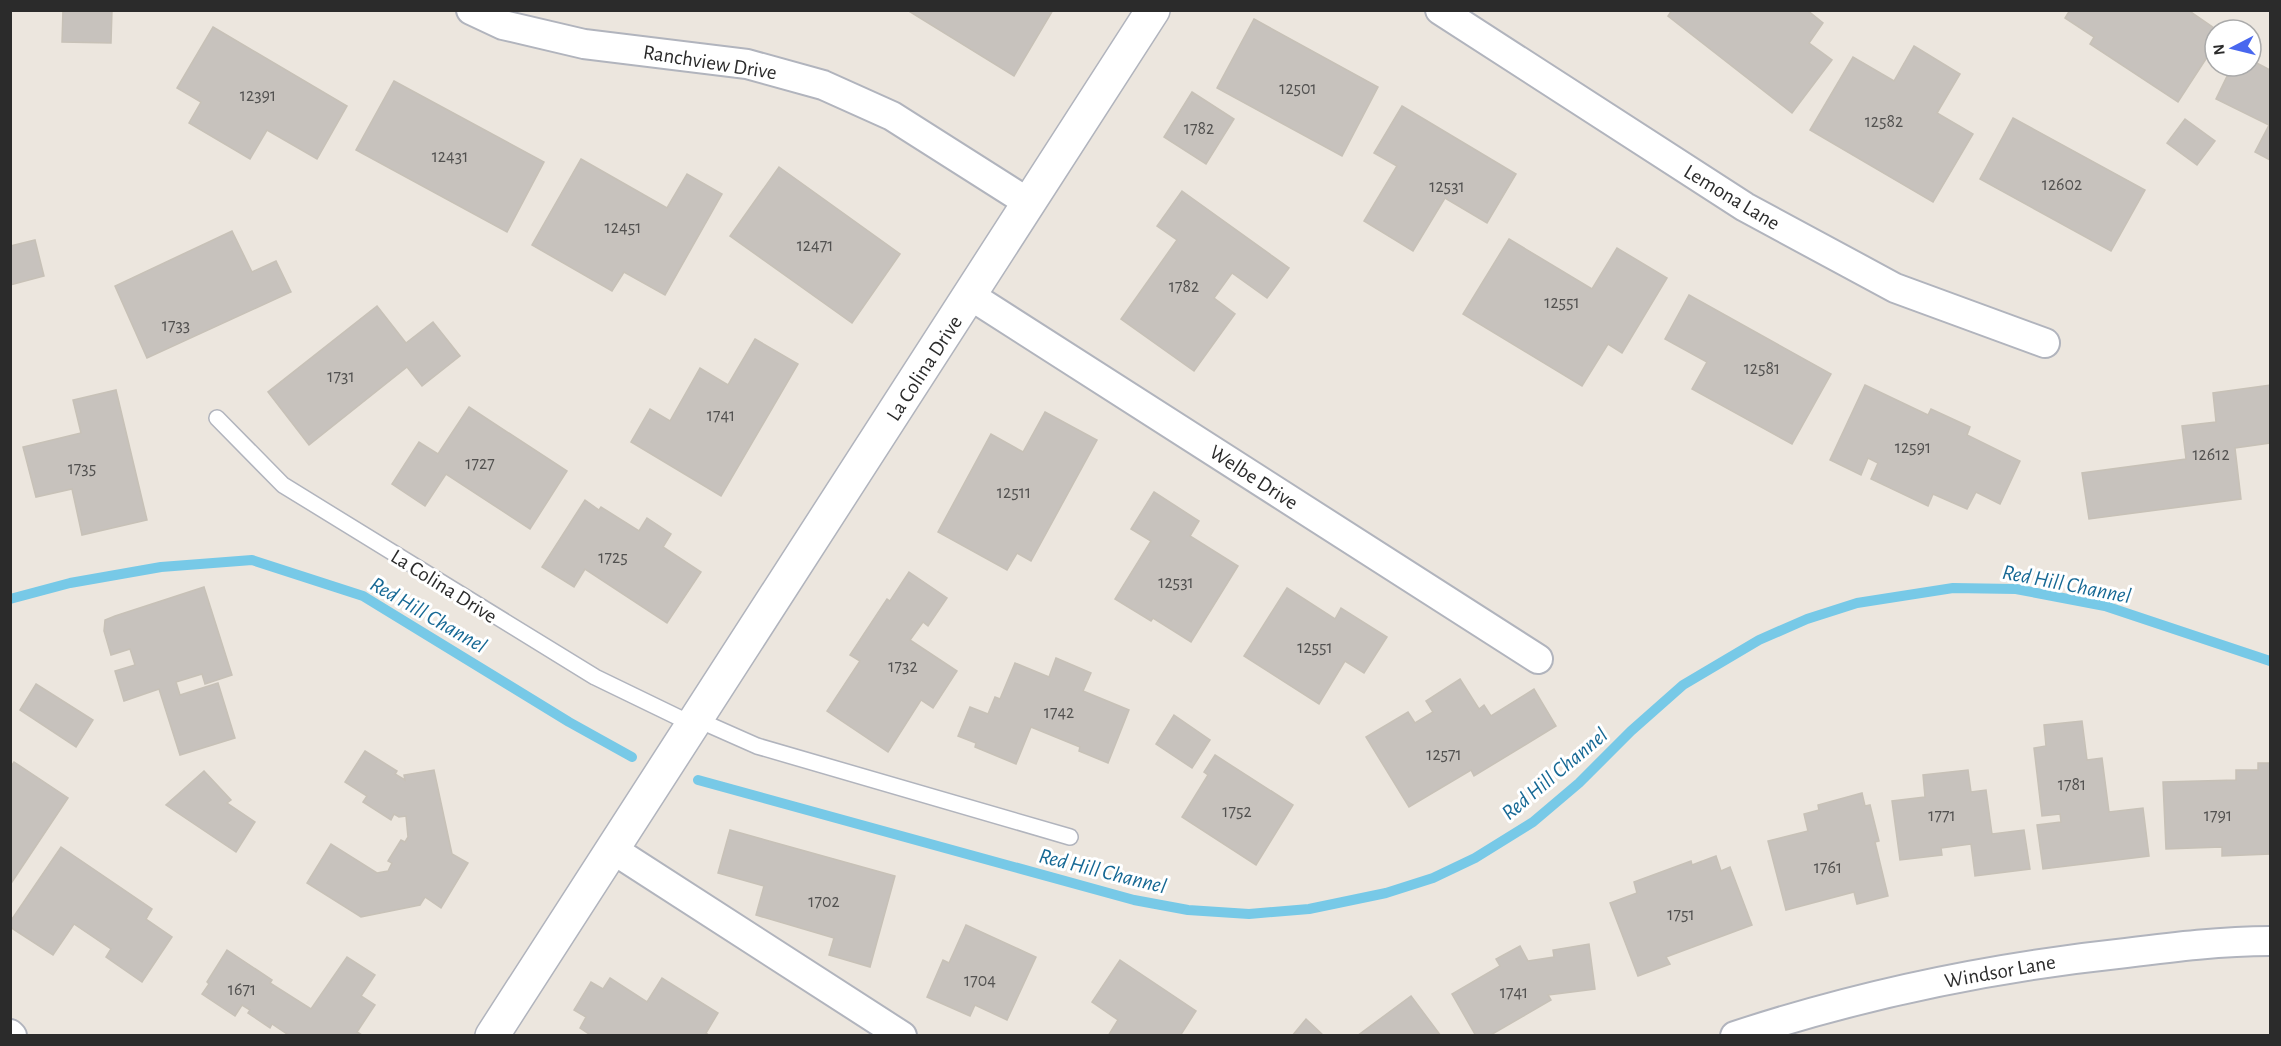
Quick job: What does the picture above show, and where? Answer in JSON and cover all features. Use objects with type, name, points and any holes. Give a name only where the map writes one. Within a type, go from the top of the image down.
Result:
[{"type":"street","name":"Ranchview Drive","points":[[471,10],[503,25],[584,44],[747,64],[823,85],[892,116],[1029,203]]},
{"type":"street","name":"La Colina Drive","points":[[492,1035],[971,296],[1153,10]]},
{"type":"street","name":"Lemona Lane","points":[[1440,10],[1745,207],[1895,288],[2045,343]]},
{"type":"street","name":"Welbe Drive","points":[[971,296],[1538,659]]},
{"type":"street","points":[[612,849],[902,1035]]},
{"type":"street","name":"Windsor Lane","points":[[1735,1035],[1795,1016],[1938,981],[2045,962],[2182,946],[2271,941]]},
{"type":"lane","name":"La Colina Drive","points":[[216,418],[283,485],[595,677],[694,722]]},
{"type":"lane","points":[[694,722],[757,746],[1070,837]]},
{"type":"building","points":[[63,10],[112,10],[111,43],[62,42]]},
{"type":"building","points":[[907,10],[1053,10],[1014,76]]},
{"type":"building","points":[[1672,10],[1807,10],[1823,23],[1809,43],[1832,60],[1792,113],[1668,16]]},
{"type":"building","points":[[2070,10],[2188,10],[2203,20],[2203,63],[2178,102],[2090,44],[2094,37],[2065,18]]},
{"type":"building","points":[[1254,19],[1378,87],[1342,156],[1217,88]]},
{"type":"building","points":[[213,27],[347,106],[317,159],[267,130],[250,159],[189,123],[201,102],[177,88]]},
{"type":"building","points":[[1914,46],[1960,74],[1937,113],[1973,134],[1933,202],[1810,130],[1853,57],[1894,81]]},
{"type":"building","points":[[2263,66],[2270,70],[2270,160],[2255,152],[2269,125],[2216,99],[2226,78],[2263,78]]},
{"type":"building","points":[[394,81],[544,162],[507,232],[356,150]]},
{"type":"building","points":[[1192,92],[1234,119],[1206,164],[1164,137]]},
{"type":"building","points":[[1402,106],[1516,174],[1487,223],[1445,198],[1413,251],[1364,221],[1397,166],[1374,153]]},
{"type":"building","points":[[2013,118],[2145,190],[2111,251],[1980,179]]},
{"type":"building","points":[[2185,119],[2215,141],[2197,165],[2167,143]]},
{"type":"building","points":[[581,159],[667,208],[687,174],[722,194],[665,295],[624,272],[612,291],[532,245]]},
{"type":"building","points":[[779,167],[900,254],[852,323],[730,236]]},
{"type":"building","points":[[1182,191],[1289,268],[1267,298],[1232,273],[1214,298],[1235,314],[1194,371],[1121,319],[1177,240],[1157,226]]},
{"type":"building","points":[[232,231],[252,272],[276,261],[291,292],[147,358],[115,286]]},
{"type":"building","points":[[1509,239],[1592,289],[1617,248],[1667,278],[1622,353],[1608,344],[1582,386],[1463,314]]},
{"type":"building","points":[[35,240],[44,276],[10,285],[10,246]]},
{"type":"building","points":[[1689,295],[1831,374],[1792,444],[1692,389],[1707,362],[1665,339]]},
{"type":"building","points":[[377,306],[406,343],[433,322],[460,356],[422,386],[407,367],[309,445],[268,392]]},
{"type":"building","points":[[755,339],[798,364],[721,496],[631,442],[650,409],[670,421],[700,368],[728,385]]},
{"type":"building","points":[[1865,385],[1928,415],[1931,409],[1970,427],[1967,435],[2020,461],[2000,504],[1976,492],[1967,509],[1933,494],[1928,506],[1871,479],[1878,463],[1868,458],[1861,475],[1830,460]]},
{"type":"building","points":[[2270,385],[2270,443],[2235,448],[2241,499],[2089,519],[2082,473],[2186,459],[2182,426],[2216,422],[2213,393]]},
{"type":"building","points":[[116,390],[147,520],[82,535],[72,489],[36,497],[23,447],[81,433],[73,400]]},
{"type":"building","points":[[469,407],[567,471],[530,529],[446,474],[425,506],[392,484],[419,442],[438,454]]},
{"type":"building","points":[[1045,412],[1097,440],[1031,561],[1017,553],[1007,570],[938,532],[991,434],[1023,452]]},
{"type":"building","points":[[1154,492],[1199,521],[1190,536],[1238,566],[1191,642],[1153,618],[1151,621],[1115,599],[1151,541],[1131,529]]},
{"type":"building","points":[[585,500],[599,510],[601,507],[639,531],[647,518],[671,534],[663,547],[701,572],[667,623],[585,569],[574,587],[542,567]]},
{"type":"building","points":[[909,572],[947,598],[928,626],[923,622],[910,640],[957,671],[933,708],[921,700],[888,752],[827,711],[860,661],[850,655],[887,599],[890,601]]},
{"type":"building","points":[[204,587],[232,675],[205,684],[202,674],[176,682],[180,695],[218,683],[235,738],[180,755],[159,689],[124,701],[115,671],[135,665],[130,649],[111,655],[104,631],[105,620]]},
{"type":"building","points":[[1287,588],[1335,619],[1341,608],[1387,637],[1364,673],[1345,661],[1319,704],[1244,656]]},
{"type":"building","points":[[1056,658],[1091,673],[1083,691],[1129,710],[1108,763],[1079,751],[1080,747],[1031,727],[1016,764],[975,747],[976,743],[958,736],[970,707],[988,714],[995,697],[1000,699],[1015,663],[1049,677]]},
{"type":"building","points":[[1460,679],[1479,709],[1484,705],[1491,716],[1534,689],[1556,726],[1474,776],[1471,770],[1409,807],[1366,737],[1408,712],[1415,723],[1433,712],[1426,701]]},
{"type":"building","points":[[36,684],[93,720],[76,747],[20,710]]},
{"type":"building","points":[[1174,715],[1210,740],[1192,768],[1156,744]]},
{"type":"building","points":[[2082,721],[2087,760],[2102,758],[2109,812],[2143,808],[2149,856],[2043,869],[2037,825],[2061,822],[2060,814],[2042,816],[2034,748],[2046,746],[2044,725]]},
{"type":"building","points":[[365,751],[397,771],[395,774],[405,780],[404,775],[434,770],[452,854],[468,863],[441,908],[425,897],[420,905],[361,917],[307,883],[331,844],[377,873],[388,871],[392,863],[388,861],[401,840],[405,842],[408,837],[406,816],[399,817],[394,814],[391,820],[363,802],[367,796],[345,782]]},
{"type":"building","points":[[1215,755],[1293,805],[1256,865],[1182,817],[1208,775],[1204,772]]},
{"type":"building","points":[[14,762],[68,798],[10,885],[10,768]]},
{"type":"building","points":[[2258,763],[2270,763],[2270,854],[2222,856],[2222,847],[2166,849],[2163,782],[2236,780],[2236,770],[2258,770]]},
{"type":"building","points":[[1968,770],[1971,792],[1986,790],[1992,834],[2024,830],[2030,869],[1975,876],[1971,844],[1941,848],[1942,855],[1900,860],[1892,801],[1925,797],[1923,775]]},
{"type":"building","points":[[204,771],[231,800],[227,803],[255,822],[236,852],[166,805]]},
{"type":"building","points":[[1862,793],[1865,806],[1870,805],[1879,841],[1875,842],[1888,896],[1857,904],[1854,892],[1786,910],[1768,841],[1808,831],[1804,814],[1819,810],[1818,805]]},
{"type":"building","points":[[730,830],[895,876],[870,967],[829,955],[834,938],[756,915],[764,886],[718,873]]},
{"type":"building","points":[[61,847],[152,909],[146,919],[172,937],[142,982],[106,957],[111,949],[74,924],[53,955],[10,927],[10,922]]},
{"type":"building","points":[[1716,856],[1721,871],[1730,867],[1752,925],[1666,957],[1670,964],[1638,976],[1610,903],[1637,893],[1634,882],[1691,861],[1692,865]]},
{"type":"building","points":[[966,925],[1036,957],[1007,1020],[975,1005],[970,1016],[927,997],[943,960],[949,963]]},
{"type":"building","points":[[1589,944],[1595,989],[1548,995],[1551,1000],[1489,1036],[1476,1036],[1452,994],[1500,966],[1496,959],[1520,946],[1528,961],[1554,957],[1553,950]]},
{"type":"building","points":[[227,950],[272,980],[270,983],[311,1009],[347,957],[375,975],[361,996],[375,1005],[357,1032],[362,1035],[290,1036],[272,1024],[270,1028],[248,1013],[250,1010],[242,1005],[235,1016],[202,994]]},
{"type":"building","points":[[1120,960],[1196,1011],[1180,1036],[1108,1036],[1118,1020],[1092,1002]]},
{"type":"building","points":[[610,978],[647,1002],[662,978],[718,1013],[706,1033],[710,1036],[592,1036],[580,1028],[586,1017],[574,1010],[591,982],[603,989]]},
{"type":"building","points":[[1411,996],[1441,1036],[1357,1036]]},
{"type":"building","points":[[1306,1019],[1324,1036],[1292,1036]]},
{"type":"waterway","name":"Red Hill Channel","points":[[10,599],[70,583],[161,567],[252,560],[363,596],[569,722],[632,757]]},
{"type":"waterway","name":"Red Hill Channel","points":[[698,780],[1134,900],[1188,910],[1249,914],[1309,909],[1386,893],[1433,878],[1475,858],[1533,822],[1579,783],[1631,731],[1683,685],[1759,640],[1807,619],[1857,603],[1953,588],[2016,589],[2105,606],[2270,661]]}]
